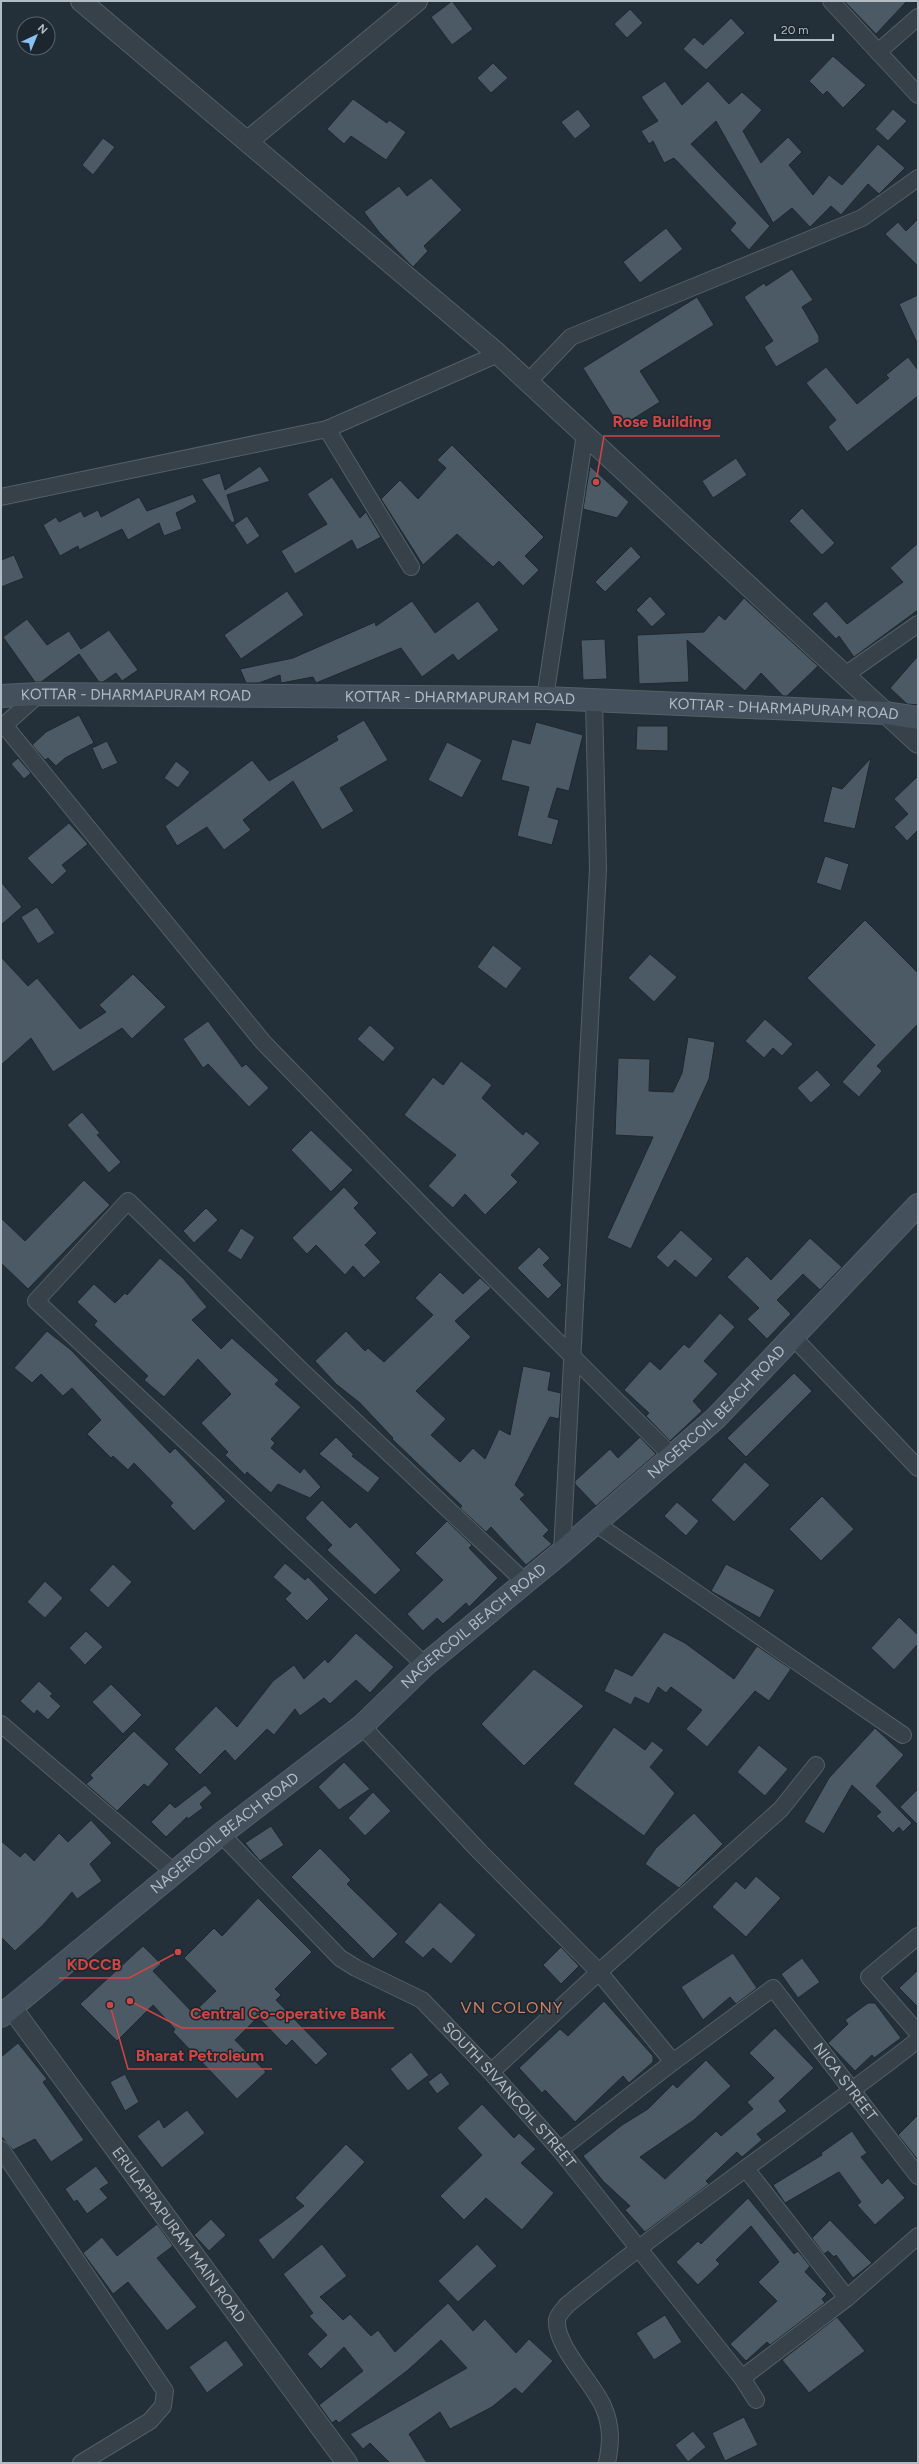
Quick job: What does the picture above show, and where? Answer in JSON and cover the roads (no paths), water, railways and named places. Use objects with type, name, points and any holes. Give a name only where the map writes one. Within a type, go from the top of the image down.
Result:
[{"type":"main road","name":"KOTTAR - DHARMAPURAM ROAD","points":[[1,696],[39,694],[545,698],[886,713],[918,718]]},
{"type":"main road","name":"NAGERCOIL BEACH ROAD","points":[[6,2012],[221,1834],[362,1726],[425,1665],[562,1552],[716,1418],[918,1205]]},
{"type":"street","points":[[81,1],[498,354],[918,743]]},
{"type":"street","points":[[248,141],[417,1]]},
{"type":"street","points":[[831,1],[918,95]]},
{"type":"street","points":[[878,52],[918,17]]},
{"type":"street","points":[[528,382],[571,337],[862,218],[918,178]]},
{"type":"street","points":[[1,497],[327,429],[498,354]]},
{"type":"street","points":[[327,429],[410,567]]},
{"type":"street","points":[[545,698],[585,434]]},
{"type":"street","points":[[845,675],[918,624]]},
{"type":"street","points":[[39,694],[3,726],[263,1042],[573,1358],[672,1456]]},
{"type":"street","points":[[562,1552],[598,869],[594,701]]},
{"type":"street","points":[[425,1665],[36,1301],[128,1201],[304,1373],[525,1582]]},
{"type":"street","points":[[793,1336],[918,1468]]},
{"type":"street","points":[[595,1523],[903,1735]]},
{"type":"street","points":[[1,1724],[175,1873]]},
{"type":"street","points":[[362,1726],[480,1852],[599,1972],[673,2062],[560,2150]]},
{"type":"street","points":[[491,2072],[599,1972],[781,1809],[816,1765]]},
{"type":"street","name":"SOUTH SIVANCOIL STREET","points":[[221,1834],[340,1958],[356,1968],[422,2000],[491,2072],[560,2150],[742,2378],[756,2400]]},
{"type":"street","points":[[918,1936],[869,1977],[918,2033]]},
{"type":"street","name":"NICA STREET","points":[[673,2062],[773,1988],[918,2176]]},
{"type":"street","name":"ERULAPPAPURAM MAIN ROAD","points":[[6,2012],[347,2463]]},
{"type":"street","points":[[607,2463],[611,2440],[609,2423],[603,2405],[570,2356],[559,2333],[557,2320],[567,2305],[638,2247],[853,2091],[918,2040]]},
{"type":"street","points":[[1,2149],[164,2391],[163,2406],[150,2421],[81,2463]]},
{"type":"street","points":[[746,2169],[847,2298]]},
{"type":"street","points":[[742,2378],[847,2298],[918,2236]]},
{"type":"place","name":"Rose Building","points":[[596,482]]},
{"type":"place","name":"KDCCB","points":[[178,1952]]},
{"type":"place","name":"Central Co-operative Bank","points":[[130,2001]]},
{"type":"place","name":"Bharat Petroleum","points":[[110,2005]]},
{"type":"district","name":"VN COLONY","points":[[512,2007]]}]
